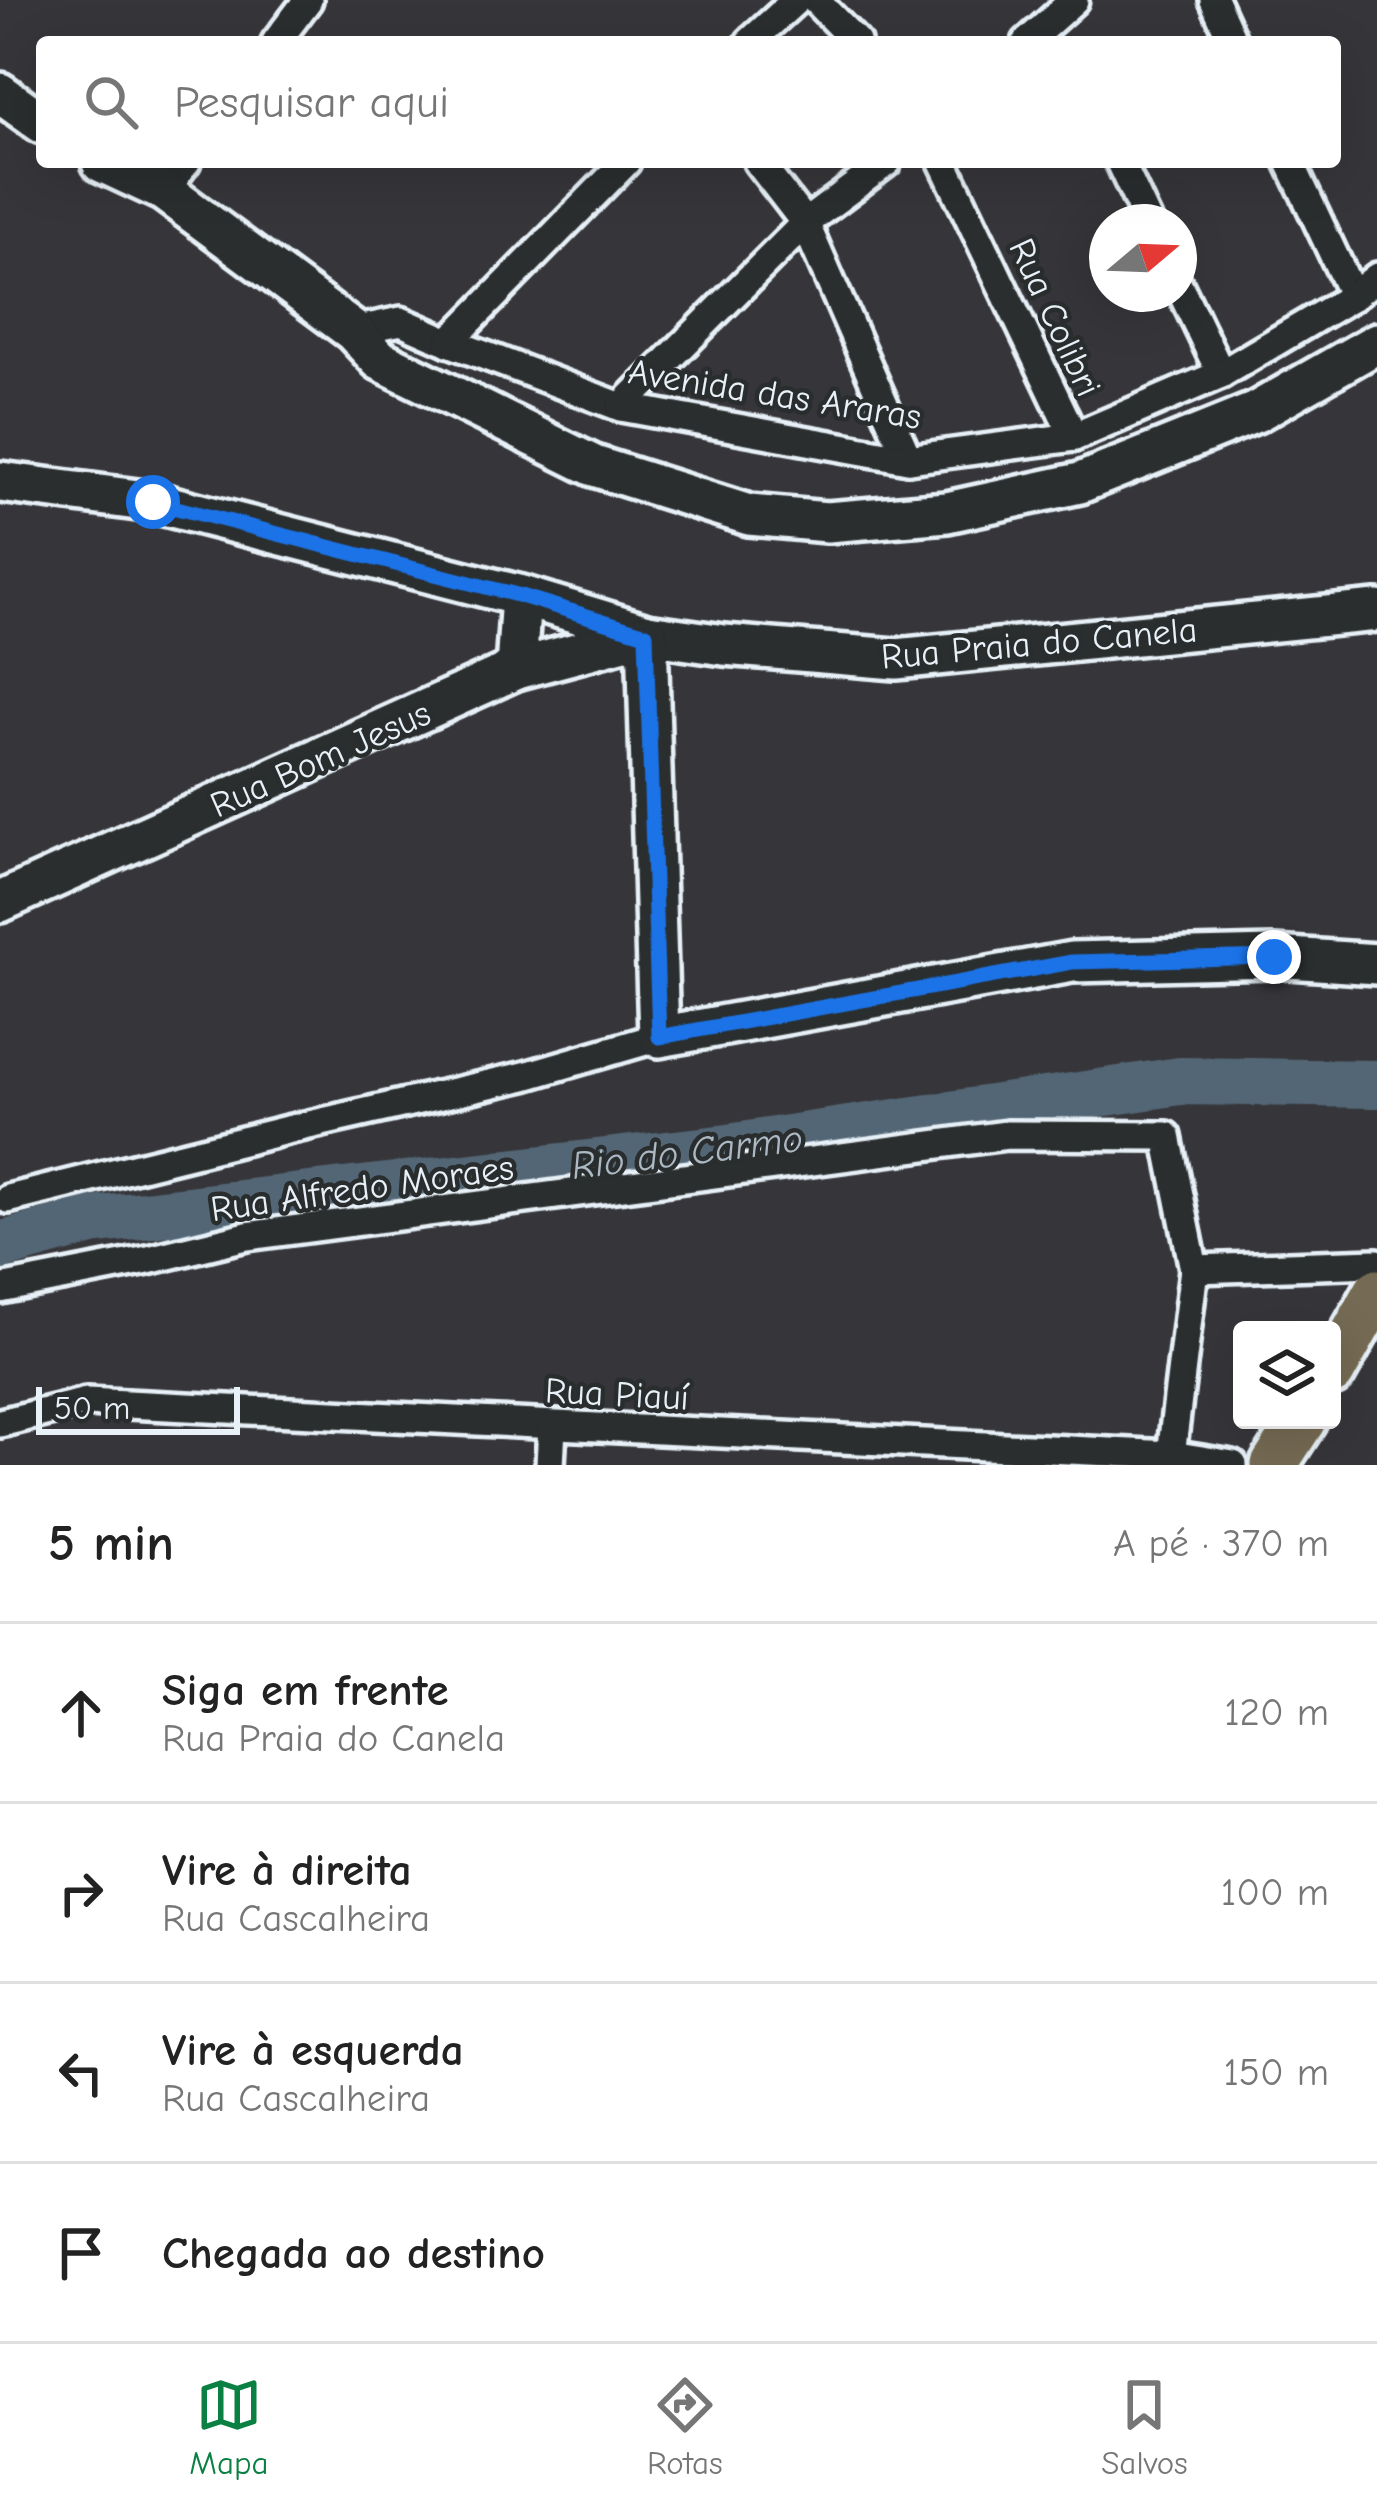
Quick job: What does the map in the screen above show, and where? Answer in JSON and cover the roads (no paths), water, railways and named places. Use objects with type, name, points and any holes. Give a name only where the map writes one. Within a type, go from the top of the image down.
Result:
[{"type":"main road","points":[[1341,1357],[1377,1292]]},
{"type":"main road","points":[[1274,1465],[1297,1429]]},
{"type":"street","points":[[281,36],[308,0]]},
{"type":"street","points":[[757,36],[796,0]]},
{"type":"street","points":[[815,0],[850,36]]},
{"type":"street","points":[[1057,31],[1074,0]]},
{"type":"street","points":[[1214,0],[1230,36]]},
{"type":"street","points":[[0,93],[36,119]]},
{"type":"street","points":[[131,168],[175,177],[353,331],[380,360],[594,466],[749,515],[827,522],[946,512],[1080,483],[1256,412],[1377,343]]},
{"type":"street","points":[[448,342],[620,168]]},
{"type":"street","points":[[763,168],[805,224],[908,459]]},
{"type":"street","points":[[621,407],[805,224],[879,168]]},
{"type":"street","name":"Rua Colibri","points":[[946,168],[1073,437]]},
{"type":"street","points":[[1123,168],[1140,204]]},
{"type":"street","points":[[1293,168],[1352,296]]},
{"type":"street","name":"Avenida das Araras","points":[[353,331],[401,321],[621,407],[908,459],[1073,437],[1221,374],[1377,278]]},
{"type":"street","points":[[1191,312],[1221,374]]},
{"type":"street","name":"Rua Praia do Canela","points":[[0,482],[153,502],[521,596],[646,634],[724,645],[896,659],[1377,611]]},
{"type":"street","points":[[516,669],[521,596]]},
{"type":"street","points":[[646,634],[659,1037]]},
{"type":"street","name":"Rua Bom Jesus","points":[[0,902],[516,669],[646,634]]},
{"type":"street","points":[[8,1198],[525,1076],[659,1037],[1072,962],[1274,957],[1377,964]]},
{"type":"street","name":"Rua Alfredo Moraes","points":[[0,1289],[148,1261],[247,1236],[1007,1135],[1167,1136],[1194,1269]]},
{"type":"street","points":[[1171,1455],[1194,1269],[1377,1263]]},
{"type":"street","name":"Rua Piauí","points":[[0,1424],[86,1402],[1171,1455],[1233,1465]]},
{"type":"street","points":[[550,1465],[552,1427]]},
{"type":"waterway","name":"Rio do Carmo","points":[[0,1246],[91,1221],[728,1148],[1180,1081],[1377,1084]]}]
